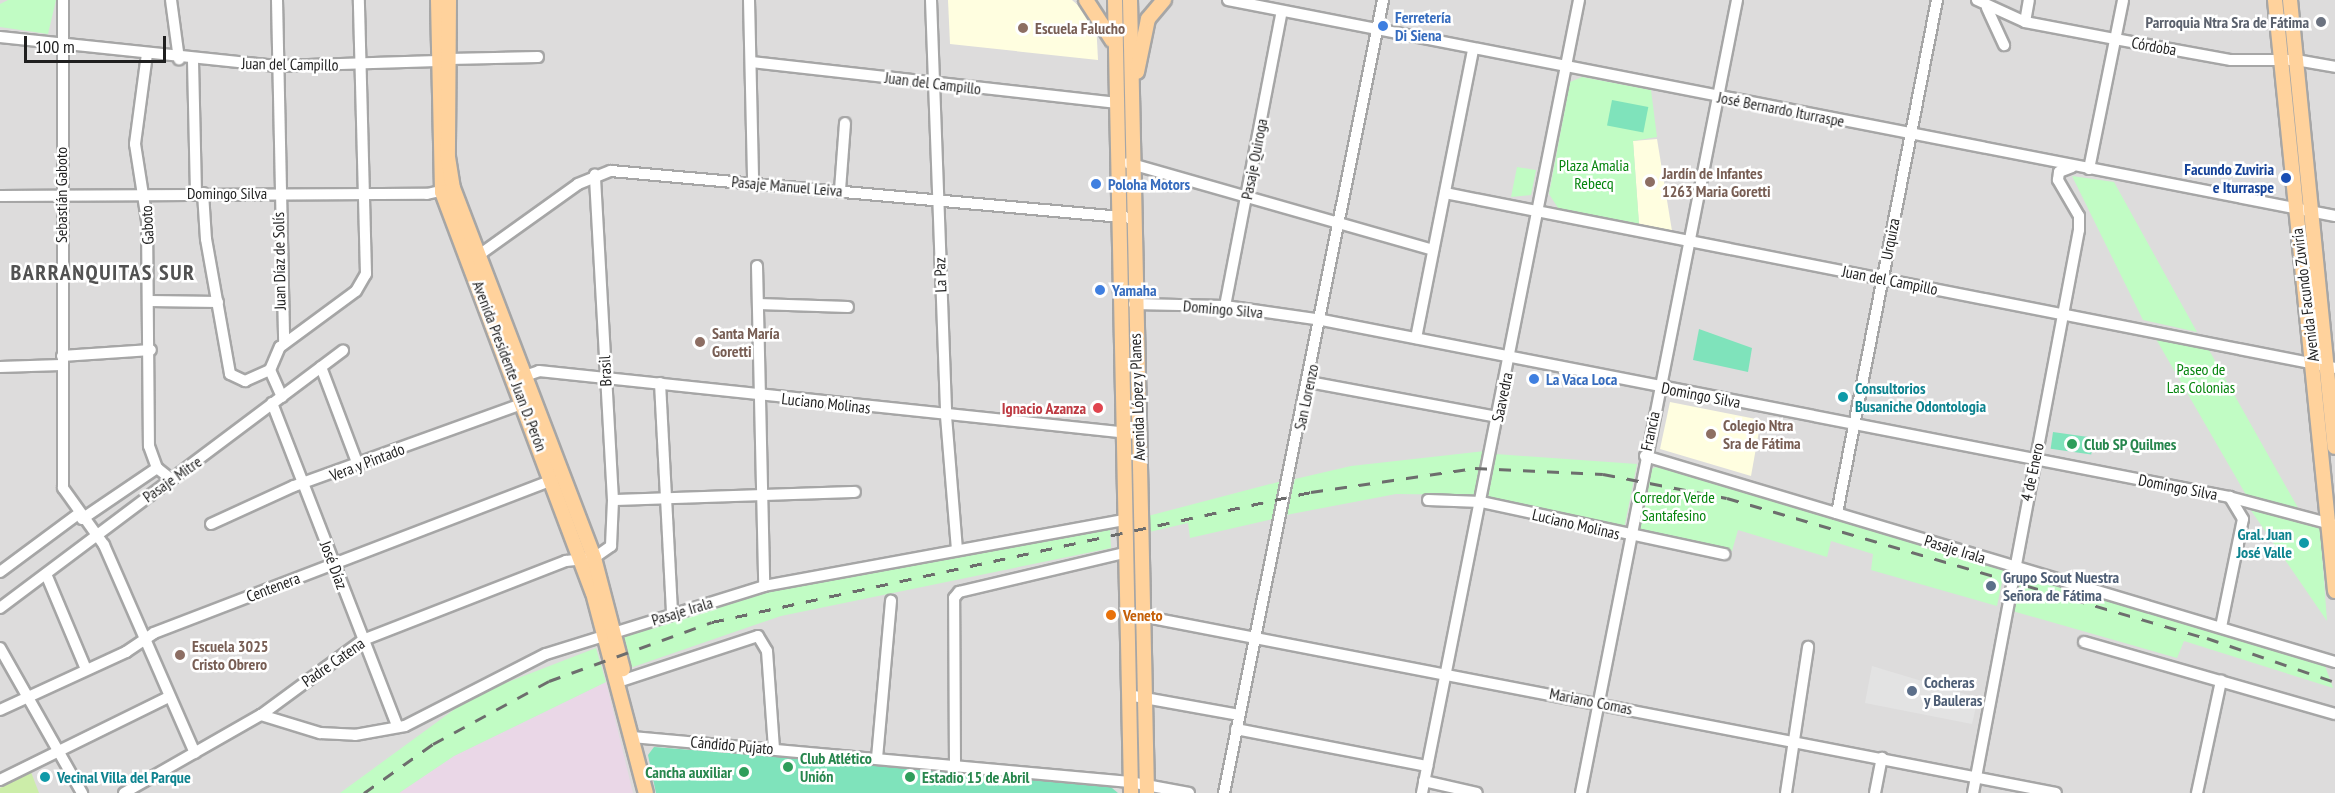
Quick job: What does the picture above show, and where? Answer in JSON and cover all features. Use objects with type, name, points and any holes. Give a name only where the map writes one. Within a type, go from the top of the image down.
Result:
[{"type":"main road","name":"Avenida Presidente Juan D. Perón","points":[[438,0],[444,60],[447,190],[588,557],[624,680],[631,731]]},
{"type":"main road","name":"Avenida Presidente Juan D. Perón","points":[[444,60],[449,0]]},
{"type":"main road","points":[[1086,0],[1108,29],[1115,52]]},
{"type":"main road","name":"Avenida López y Planes","points":[[1115,0],[1115,160],[1131,788]]},
{"type":"main road","name":"Avenida López y Planes","points":[[1130,0],[1131,218],[1146,789]]},
{"type":"main road","points":[[1130,130],[1143,35],[1150,14],[1164,0]]},
{"type":"main road","name":"Avenida Facundo Zuviría","points":[[2275,0],[2294,208],[2332,525],[2335,591]]},
{"type":"main road","name":"Avenida Facundo Zuviría","points":[[2290,0],[2310,211],[2331,368],[2335,447]]},
{"type":"main road","name":"Avenida Presidente Juan D. Perón","points":[[520,377],[524,402],[553,480],[588,557]]},
{"type":"main road","name":"Avenida Presidente Juan D. Perón","points":[[610,632],[646,793]]},
{"type":"street","name":"Sebastián Gaboto","points":[[63,0],[60,46],[63,488],[82,520],[97,536]]},
{"type":"street","points":[[171,0],[179,58]]},
{"type":"street","name":"Juan Díaz de Solís","points":[[277,0],[278,193],[284,341]]},
{"type":"street","points":[[193,61],[200,193],[233,379],[245,381],[270,370],[284,341],[356,291],[366,274],[359,0]]},
{"type":"street","points":[[749,0],[753,182]]},
{"type":"street","name":"La Paz","points":[[931,0],[946,416],[957,550]]},
{"type":"street","name":"José Bernardo Iturraspe","points":[[1228,0],[2335,216]]},
{"type":"street","name":"San Lorenzo","points":[[1224,793],[1253,634],[1322,320],[1383,0]]},
{"type":"street","name":"Saavedra","points":[[1422,793],[1540,211],[1579,0]]},
{"type":"street","name":"Francia","points":[[1581,793],[1629,536],[1737,0]]},
{"type":"street","name":"Urquiza","points":[[1837,513],[1857,424],[1882,279],[1937,0]]},
{"type":"street","points":[[2025,22],[2029,0]]},
{"type":"street","points":[[2089,169],[2123,0]]},
{"type":"street","points":[[1980,1],[2004,45]]},
{"type":"street","name":"Córdoba","points":[[1980,1],[2025,22],[2115,39],[2231,60],[2296,60],[2335,67]]},
{"type":"street","name":"Pasaje Quiroga","points":[[1225,306],[1282,11]]},
{"type":"street","name":"Juan del Campillo","points":[[0,37],[193,61],[276,66],[361,65],[538,57]]},
{"type":"street","points":[[1416,338],[1473,49]]},
{"type":"street","name":"Gaboto","points":[[147,54],[135,136],[145,195],[150,301],[148,446],[157,468]]},
{"type":"street","name":"Juan del Campillo","points":[[752,62],[1115,103]]},
{"type":"street","points":[[840,190],[845,123]]},
{"type":"street","points":[[1115,160],[1433,250]]},
{"type":"street","name":"4 de Enero","points":[[1973,793],[2012,566],[2079,222],[2058,176],[2074,166]]},
{"type":"street","name":"Pasaje Manuel Leiva","points":[[595,174],[611,171],[753,182],[937,202],[1131,218]]},
{"type":"street","points":[[475,259],[595,174]]},
{"type":"street","name":"Brasil","points":[[588,557],[614,538],[595,174]]},
{"type":"street","name":"Domingo Silva","points":[[0,196],[200,193],[364,194],[447,190]]},
{"type":"street","name":"Juan del Campillo","points":[[1445,193],[2063,313],[2331,368]]},
{"type":"street","points":[[757,266],[762,396],[761,492],[764,586]]},
{"type":"street","points":[[150,301],[218,302]]},
{"type":"street","points":[[758,304],[848,307]]},
{"type":"street","name":"Domingo Silva","points":[[1134,304],[1225,306],[1322,320],[1660,388],[2229,497],[2332,525]]},
{"type":"street","points":[[0,367],[151,350]]},
{"type":"street","name":"Pasaje Mitre","points":[[0,608],[343,350]]},
{"type":"street","points":[[321,367],[358,465]]},
{"type":"street","points":[[270,370],[282,397]]},
{"type":"street","name":"Luciano Molinas","points":[[520,377],[606,377],[946,416],[1138,434]]},
{"type":"street","points":[[1309,382],[1497,417]]},
{"type":"street","points":[[660,383],[672,614]]},
{"type":"street","name":"Vera y Pintado","points":[[211,524],[303,484],[524,402]]},
{"type":"street","name":"José Díaz","points":[[272,404],[397,726]]},
{"type":"street","name":"Pasaje Irala","points":[[1645,456],[2335,662]]},
{"type":"street","points":[[0,572],[82,520],[157,468],[170,478]]},
{"type":"street","name":"Centenera","points":[[0,710],[143,640],[334,563],[553,480]]},
{"type":"street","points":[[613,500],[761,492],[855,492]]},
{"type":"street","points":[[2221,627],[2243,519],[2229,497]]},
{"type":"street","name":"Luciano Molinas","points":[[1428,500],[1480,502],[1629,536],[1724,554]]},
{"type":"street","name":"Pasaje Irala","points":[[261,715],[320,733],[355,735],[412,724],[546,654],[610,632],[764,586],[1123,520]]},
{"type":"street","points":[[97,536],[195,753]]},
{"type":"street","points":[[955,766],[954,598],[959,592],[1124,553]]},
{"type":"street","name":"Padre Catena","points":[[124,793],[261,715],[363,640],[588,557]]},
{"type":"street","points":[[46,574],[86,669]]},
{"type":"street","points":[[877,758],[891,601]]},
{"type":"street","name":"Mariano Comas","points":[[1126,613],[1143,612],[2056,793]]},
{"type":"street","points":[[624,680],[750,635],[764,639],[767,651],[774,749]]},
{"type":"street","points":[[2084,642],[2335,714]]},
{"type":"street","points":[[1786,793],[1797,741],[1808,647]]},
{"type":"street","points":[[0,648],[82,793]]},
{"type":"street","points":[[2197,793],[2221,681]]},
{"type":"street","points":[[1128,695],[1144,696],[1239,715]]},
{"type":"street","points":[[0,780],[169,697]]},
{"type":"street","points":[[1236,729],[1427,766]]},
{"type":"street","name":"Cándido Pujato","points":[[631,731],[774,749],[955,766],[1189,793]]},
{"type":"street","points":[[1875,793],[1882,758]]},
{"type":"street","points":[[1424,781],[1477,793]]},
{"type":"shaded area","points":[[0,0],[2335,0],[2335,793],[0,793]]},
{"type":"shaded area","name":"Escuela Falucho","points":[[948,0],[1072,0],[1096,21],[1098,60],[950,44]]},
{"type":"shaded area","name":"Jardín de Infantes 1263 Maria Goretti","points":[[1657,139],[1672,231],[1639,224],[1633,141]]},
{"type":"shaded area","name":"Colegio Ntra Sra de Fátima","points":[[1670,402],[1761,420],[1751,476],[1660,449]]},
{"type":"shaded area","name":"Cocheras y Bauleras","points":[[1872,666],[1978,698],[1972,724],[1865,703]]},
{"type":"shaded area","points":[[606,682],[633,793],[399,793],[454,756]]},
{"type":"green space","points":[[8,0],[56,0],[48,34],[0,27],[0,4]]},
{"type":"green space","name":"Plaza Amalia Rebecq","points":[[1582,77],[1651,90],[1657,137],[1633,141],[1639,224],[1558,208],[1549,194],[1570,82]]},
{"type":"green space","points":[[1612,100],[1648,107],[1643,133],[1607,126]]},
{"type":"green space","points":[[1517,167],[1536,170],[1531,195],[1511,197]]},
{"type":"green space","name":"Paseo de Las Colonias","points":[[2072,176],[2114,182],[2197,332],[2143,320]]},
{"type":"green space","points":[[1699,329],[1752,348],[1748,372],[1693,360]]},
{"type":"green space","name":"Paseo de Las Colonias","points":[[2156,339],[2209,350],[2302,515],[2249,500]]},
{"type":"green space","name":"Club SP Quilmes","points":[[2053,432],[2094,438],[2091,455],[2051,449]]},
{"type":"green space","points":[[1485,451],[1474,495],[1396,494],[1286,515],[1295,479],[1351,466]]},
{"type":"green space","name":"Corredor Verde Santafesino","points":[[1496,454],[1637,464],[1624,529],[1488,498]]},
{"type":"green space","name":"Corredor Verde Santafesino","points":[[1658,466],[2005,568],[1997,606],[1871,570],[1873,554],[1831,541],[1827,557],[1738,530],[1732,551],[1635,532],[1647,471]]},
{"type":"green space","points":[[1282,481],[1273,519],[1190,538],[1188,523],[1145,533],[1144,517]]},
{"type":"green space","points":[[2248,506],[2320,527],[2327,621]]},
{"type":"green space","points":[[1110,529],[1111,548],[781,616],[630,668],[623,637],[775,590]]},
{"type":"green space","points":[[2026,574],[2324,663],[2333,688],[2184,641],[2177,658],[2009,610],[2016,579]]},
{"type":"green space","points":[[596,648],[606,682],[454,756],[399,793],[340,793],[474,695]]},
{"type":"green space","name":"Club Atlético Unión","points":[[654,747],[1106,783],[1118,793],[656,793],[648,755]]},
{"type":"green space","points":[[31,772],[39,793],[0,793],[0,788]]},
{"type":"railway","points":[[364,793],[433,744],[549,681],[712,622],[1311,492],[1475,468],[1603,474],[1727,498],[2207,638],[2335,682]]},
{"type":"place","name":"Parroquia Ntra Sra de Fátima","points":[[2321,22]]},
{"type":"place","name":"Ferretería Di Siena","points":[[1383,26]]},
{"type":"place","name":"Escuela Falucho","points":[[1023,28]]},
{"type":"place","name":"Facundo Zuviria e Iturraspe","points":[[2286,178]]},
{"type":"place","name":"Jardín de Infantes 1263 Maria Goretti","points":[[1650,182]]},
{"type":"place","name":"Poloha Motors","points":[[1096,184]]},
{"type":"place","name":"Yamaha","points":[[1100,290]]},
{"type":"place","name":"Santa María Goretti","points":[[700,342]]},
{"type":"place","name":"La Vaca Loca","points":[[1534,379]]},
{"type":"place","name":"Consultorios Busaniche Odontologia","points":[[1843,397]]},
{"type":"place","name":"Ignacio Azanza","points":[[1098,408]]},
{"type":"place","name":"Colegio Ntra Sra de Fátima","points":[[1711,434]]},
{"type":"place","name":"Club SP Quilmes","points":[[2072,444]]},
{"type":"place","name":"Gral. Juan José Valle","points":[[2304,543]]},
{"type":"place","name":"Grupo Scout Nuestra Señora de Fátima","points":[[1991,586]]},
{"type":"place","name":"Veneto","points":[[1111,615]]},
{"type":"place","name":"Escuela 3025 Cristo Obrero","points":[[180,655]]},
{"type":"place","name":"Cocheras y Bauleras","points":[[1912,691]]},
{"type":"place","name":"Club Atlético Unión","points":[[788,767]]},
{"type":"place","name":"Cancha auxiliar","points":[[744,772]]},
{"type":"place","name":"Vecinal Villa del Parque","points":[[45,777]]},
{"type":"place","name":"Estadio 15 de Abril","points":[[910,777]]},
{"type":"district","name":"BARRANQUITAS SUR","points":[[103,273]]}]
